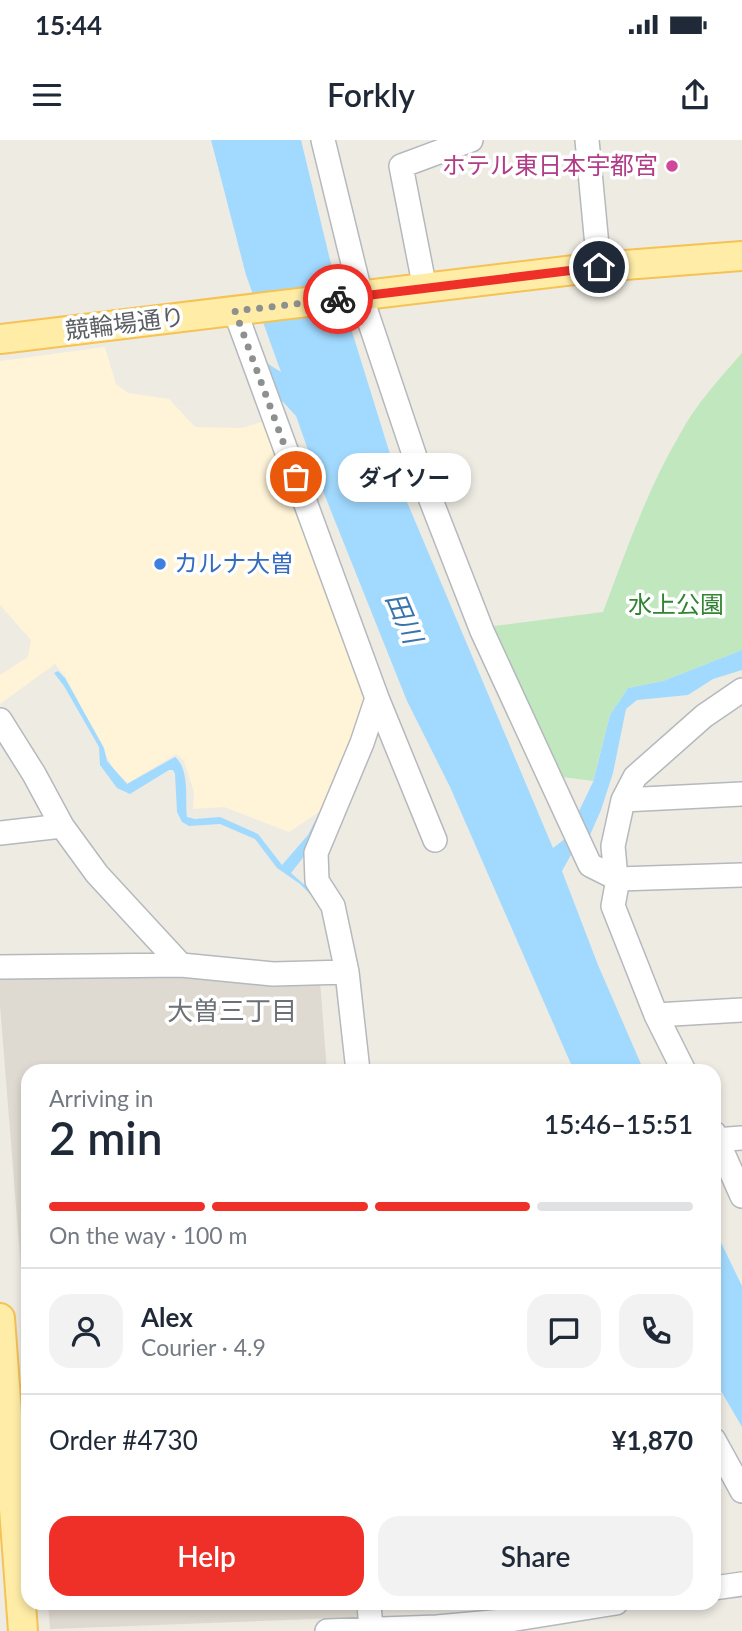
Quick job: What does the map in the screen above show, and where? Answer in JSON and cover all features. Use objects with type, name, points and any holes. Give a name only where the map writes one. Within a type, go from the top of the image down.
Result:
[{"type":"main road","points":[[353,297],[599,267],[742,256]]},
{"type":"main road","name":"競輪場通り","points":[[0,339],[353,297]]},
{"type":"main road","points":[[0,1318],[21,1605]]},
{"type":"main road","points":[[21,1610],[23,1631]]},
{"type":"street","points":[[323,140],[353,297],[482,631],[590,865],[617,878],[742,875]]},
{"type":"street","points":[[425,289],[401,166],[471,140]]},
{"type":"street","points":[[587,140],[599,267]]},
{"type":"street","points":[[242,310],[377,698],[435,840]]},
{"type":"street","points":[[681,1064],[656,1014],[613,906],[617,878],[613,846],[623,800],[635,776],[704,716],[742,690]]},
{"type":"street","points":[[357,1064],[347,972],[333,906],[317,881],[316,853],[362,743],[377,698]]},
{"type":"street","points":[[0,720],[62,826],[97,874],[181,965]]},
{"type":"street","points":[[623,800],[742,793]]},
{"type":"street","points":[[0,832],[62,826]]},
{"type":"street","points":[[0,967],[181,965],[273,974],[347,972]]},
{"type":"street","points":[[656,1014],[742,1010]]},
{"type":"street","points":[[721,1138],[742,1138]]},
{"type":"street","points":[[721,1151],[742,1196]]},
{"type":"street","points":[[721,1453],[742,1491]]},
{"type":"street","points":[[721,1587],[742,1584]]},
{"type":"street","points":[[370,1610],[371,1629]]},
{"type":"street","points":[[327,1631],[437,1627],[562,1610]]},
{"type":"shaded area","points":[[105,347],[116,384],[128,393],[169,399],[195,427],[242,428],[265,421],[371,699],[331,804],[289,832],[224,807],[193,809],[194,792],[184,761],[176,754],[128,783],[114,770],[65,676],[55,664],[0,704],[0,675],[28,657],[31,640],[0,605],[0,361]]},
{"type":"shaded area","points":[[176,970],[320,981],[326,1064],[21,1064],[21,1269],[0,1005],[0,973]]},
{"type":"shaded area","points":[[49,1610],[364,1610],[364,1617],[50,1629]]},
{"type":"green space","name":"水上公園","points":[[742,353],[742,650],[663,681],[628,688],[610,715],[593,781],[555,776],[505,662],[494,626],[603,612],[638,521],[668,455],[701,402]]},
{"type":"water","name":"田川","points":[[211,140],[301,140],[331,264],[399,483],[553,848],[566,838],[593,782],[610,715],[628,688],[663,681],[742,650],[742,670],[713,679],[688,695],[637,700],[626,709],[613,773],[601,810],[590,835],[572,853],[562,871],[598,965],[641,1064],[571,1064],[450,787],[407,701],[319,481],[296,416],[272,390],[262,360],[281,372],[246,275]]},
{"type":"water","points":[[58,671],[65,678],[104,748],[107,761],[127,784],[175,757],[180,762],[185,777],[187,817],[220,817],[258,834],[282,865],[308,835],[319,813],[326,814],[302,859],[291,873],[315,894],[328,915],[325,915],[300,884],[277,868],[255,839],[220,824],[189,826],[182,822],[177,812],[173,770],[130,794],[117,788],[100,765],[99,747],[54,673]]},
{"type":"water","points":[[721,1242],[742,1286],[742,1427],[721,1391]]},
{"type":"way so far","points":[[296,477],[235,311],[338,299]]},
{"type":"place","name":"ホテル東日本宇都宮","points":[[672,166]]},
{"type":"place","name":"ダイソー","points":[[296,477]]},
{"type":"place","name":"カルナ大曽","points":[[160,564]]},
{"type":"district","name":"大曽三丁目","points":[[232,1011]]},
{"type":"route","points":[[338,299],[599,267]]}]
